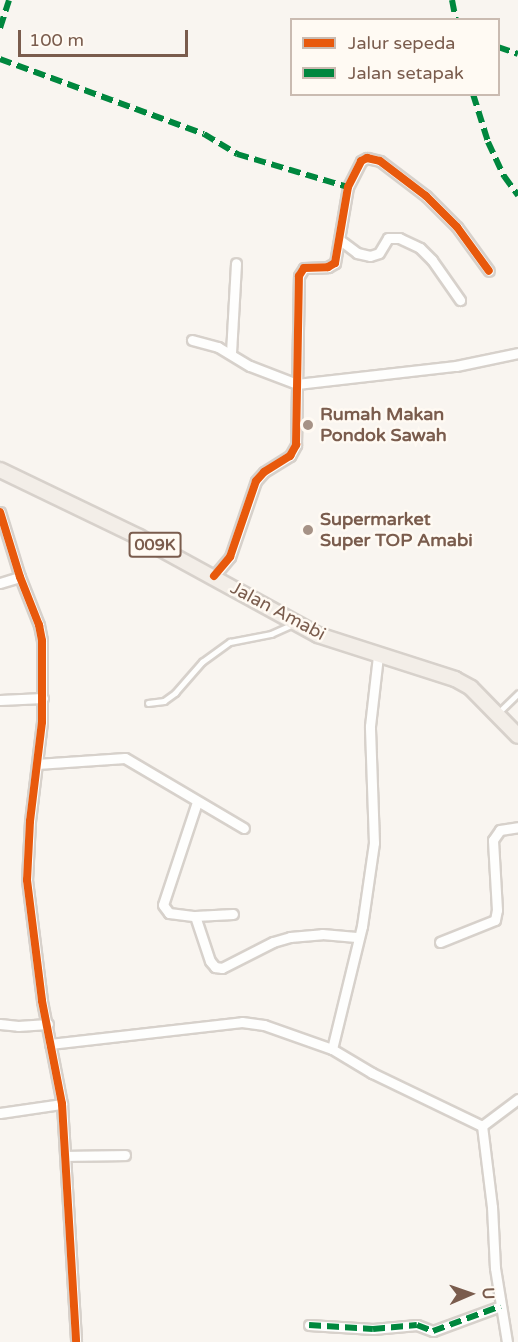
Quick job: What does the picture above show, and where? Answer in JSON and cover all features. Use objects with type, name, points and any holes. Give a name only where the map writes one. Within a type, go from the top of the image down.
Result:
[{"type":"main road","name":"Jalan Amabi","points":[[0,470],[214,576],[306,629],[378,656],[455,679],[471,688],[498,713],[518,736]]},
{"type":"street","points":[[214,576],[230,557],[256,481],[293,451],[299,276],[309,267],[334,266],[348,187],[361,161],[375,159],[399,173],[439,208],[489,271]]},
{"type":"street","points":[[340,240],[357,253],[375,256],[388,238],[399,238],[420,248],[432,260],[460,300]]},
{"type":"street","points":[[231,353],[236,263]]},
{"type":"street","points":[[192,340],[219,347],[250,366],[297,384],[456,366],[518,353]]},
{"type":"street","points":[[0,512],[20,577],[39,625],[43,698],[30,821],[27,880],[50,1044],[62,1104],[76,1342]]},
{"type":"street","points":[[0,583],[20,577]]},
{"type":"street","points":[[332,1049],[359,937],[374,843],[370,726],[378,656]]},
{"type":"street","points":[[0,700],[43,698]]},
{"type":"street","points":[[37,764],[125,758],[244,828]]},
{"type":"street","points":[[197,802],[163,905],[169,913],[195,916],[233,914]]},
{"type":"street","points":[[440,942],[495,920],[497,904],[493,840],[500,830],[518,827]]},
{"type":"street","points":[[195,916],[210,961],[219,969],[290,937],[322,934],[359,937]]},
{"type":"street","points":[[50,1044],[242,1022],[283,1030],[332,1049],[372,1073],[482,1126]]},
{"type":"street","points":[[0,1024],[48,1024]]},
{"type":"street","points":[[482,1126],[518,1099]]},
{"type":"street","points":[[0,1113],[62,1104]]},
{"type":"street","points":[[482,1126],[501,1306],[507,1342]]},
{"type":"street","points":[[66,1156],[125,1155]]},
{"type":"street","points":[[309,1325],[373,1329],[417,1325],[433,1331],[501,1306]]},
{"type":"lane","points":[[148,703],[164,700],[175,693],[202,662],[230,642],[306,629]]},
{"type":"lane","points":[[498,713],[518,694]]},
{"type":"marked path","points":[[0,28],[9,0]]},
{"type":"marked path","points":[[452,0],[456,18]]},
{"type":"marked path","points":[[500,48],[518,54]]},
{"type":"marked path","points":[[0,59],[204,134],[237,154],[348,187]]},
{"type":"marked path","points":[[474,96],[488,142],[504,176],[518,195]]},
{"type":"marked path","points":[[309,1325],[373,1329],[417,1325],[433,1331],[501,1306]]},
{"type":"cycle path","points":[[214,576],[230,557],[256,481],[264,472],[290,456],[296,445],[299,276],[304,268],[328,267],[335,263],[348,187],[361,161],[367,158],[380,161],[426,196],[457,227],[489,271]]},
{"type":"cycle path","points":[[0,512],[20,577],[39,625],[42,641],[42,722],[30,821],[27,880],[42,1001],[62,1104],[76,1342]]},
{"type":"place","name":"Rumah Makan Pondok Sawah","points":[[308,425]]},
{"type":"place","name":"Supermarket Super TOP Amabi","points":[[308,530]]}]
